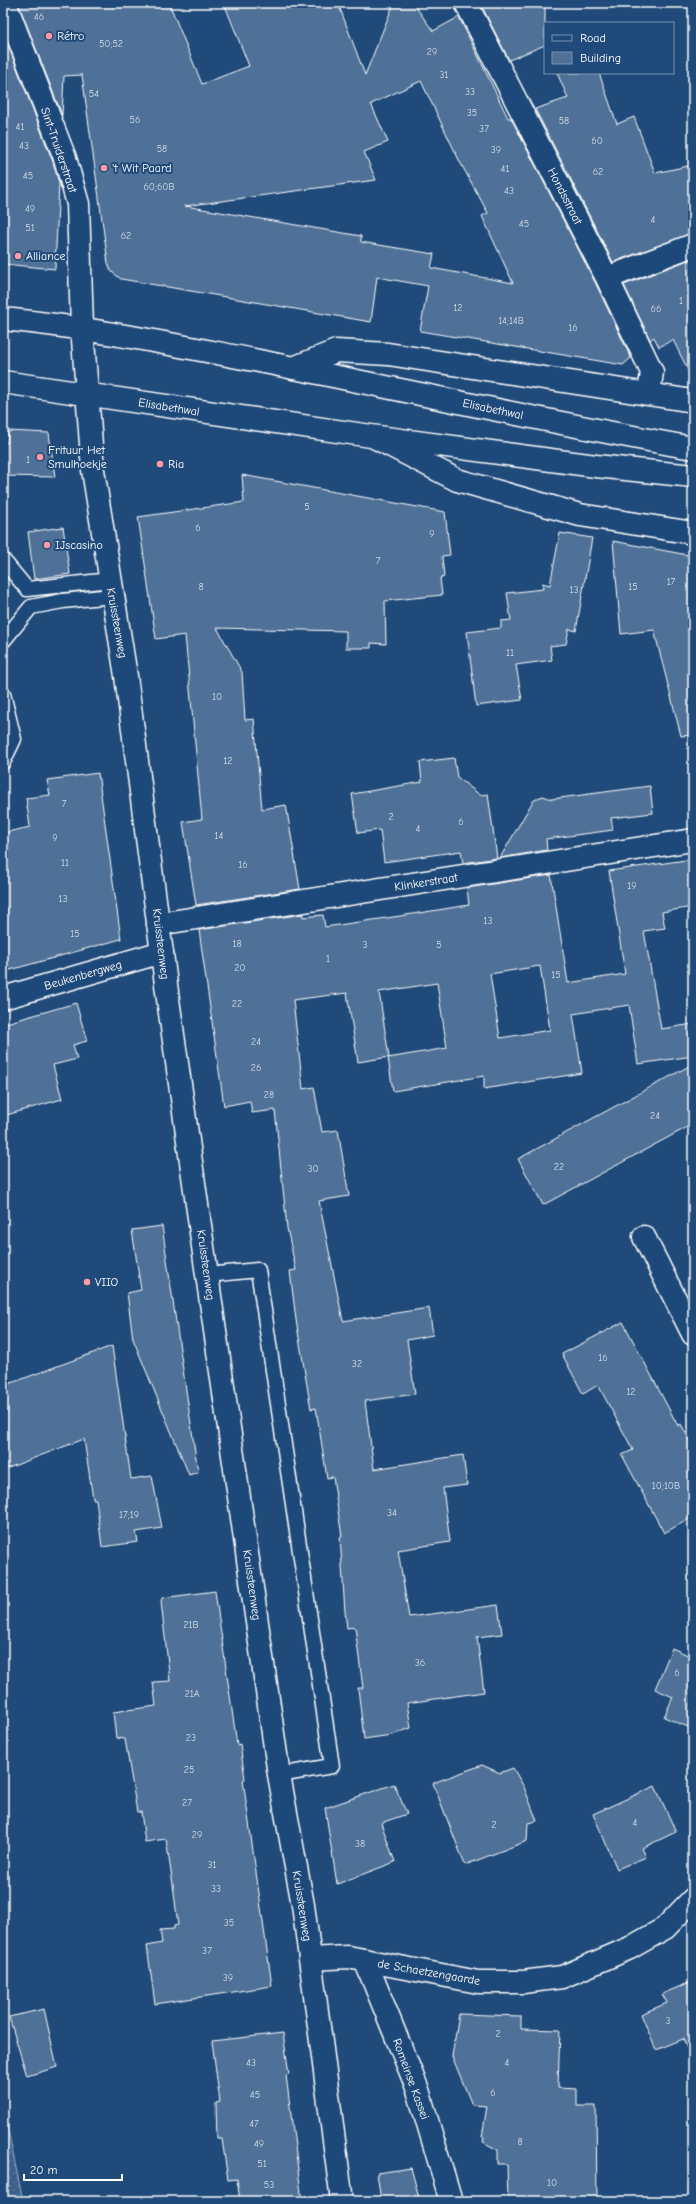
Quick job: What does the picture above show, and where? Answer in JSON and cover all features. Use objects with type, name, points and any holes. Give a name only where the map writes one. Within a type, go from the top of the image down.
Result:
[{"type":"main road","name":"Sint-Truiderstraat","points":[[5,3],[65,158],[78,204],[82,327]]},
{"type":"main road","name":"Hondsstraat","points":[[466,3],[607,278],[652,372],[649,394]]},
{"type":"main road","points":[[607,278],[693,245]]},
{"type":"main road","name":"Elisabethwal","points":[[3,319],[82,327],[693,448]]},
{"type":"main road","name":"Kruissteenweg","points":[[82,327],[93,470],[126,676],[158,924],[207,1275],[280,1775],[303,1905],[342,2201]]},
{"type":"main road","points":[[294,368],[336,351],[388,354],[693,401]]},
{"type":"main road","name":"Elisabethwal","points":[[3,382],[87,393],[183,410],[371,436],[596,466],[693,476]]},
{"type":"main road","name":"Elisabethwal","points":[[371,436],[457,480],[580,515],[693,534]]},
{"type":"main road","name":"Klinkerstraat","points":[[158,924],[693,840]]},
{"type":"main road","name":"Beukenbergweg","points":[[3,998],[162,952]]},
{"type":"main road","points":[[644,1237],[693,1334]]},
{"type":"main road","name":"de Schaetzengaarde","points":[[310,1959],[348,1957],[478,1982],[523,1982],[562,1977],[630,1948],[665,1928],[693,1899]]},
{"type":"main road","name":"Romeinse Kassei","points":[[365,1960],[418,2090],[451,2201]]},
{"type":"lane","points":[[3,560],[27,589],[111,588]]},
{"type":"lane","points":[[3,640],[31,607],[111,588]]},
{"type":"lane","points":[[3,694],[14,739],[3,762]]},
{"type":"lane","points":[[207,1275],[258,1270],[332,1766],[280,1775]]},
{"type":"shaded area","points":[[3,2107],[23,2201],[3,2201]]},
{"type":"building","points":[[18,3],[169,3],[202,84],[249,66],[224,3],[338,3],[365,75],[394,3],[413,3],[433,31],[459,17],[508,118],[511,118],[596,284],[631,358],[623,365],[420,331],[428,286],[377,277],[371,322],[121,279],[111,271],[108,263],[82,75],[64,76],[62,115]],"holes":[[[421,81],[460,162],[488,213],[482,216],[513,283],[431,268],[434,254],[361,242],[361,236],[185,206],[376,180],[364,152],[388,142],[371,104]]]},
{"type":"building","points":[[485,3],[545,3],[544,45],[509,60],[481,5]]},
{"type":"building","points":[[3,32],[53,162],[59,183],[55,269],[3,264]]},
{"type":"building","points":[[557,74],[599,74],[617,124],[634,117],[655,173],[693,165],[693,233],[613,262],[535,109],[568,98]]},
{"type":"building","points":[[693,258],[693,380],[673,340],[659,347],[654,337],[650,340],[624,285]]},
{"type":"building","points":[[8,431],[49,433],[55,477],[3,476],[3,443],[7,443]]},
{"type":"building","points":[[242,475],[445,512],[450,555],[442,556],[444,577],[440,578],[442,595],[385,601],[386,644],[371,643],[371,648],[346,648],[346,631],[217,628],[242,672],[245,720],[254,719],[262,809],[286,805],[300,889],[196,905],[183,822],[202,819],[185,635],[156,639],[138,517],[244,502]]},
{"type":"building","name":"IJscasino","points":[[63,527],[70,574],[34,579],[28,532]]},
{"type":"building","points":[[560,533],[592,538],[576,631],[569,629],[566,644],[550,646],[552,660],[516,665],[522,700],[476,706],[467,632],[501,628],[501,621],[511,620],[507,593],[543,589],[542,583],[550,585]]},
{"type":"building","points":[[613,541],[693,556],[693,644],[690,667],[692,735],[681,736],[654,630],[621,634]]},
{"type":"building","points":[[454,758],[457,777],[480,795],[488,794],[497,858],[463,863],[461,851],[384,862],[380,830],[358,833],[352,794],[422,782],[420,762]]},
{"type":"building","points":[[98,773],[121,939],[3,972],[3,833],[30,827],[26,798],[50,795],[47,780]]},
{"type":"building","points":[[650,786],[653,813],[611,818],[613,830],[546,839],[547,850],[500,858],[533,801],[538,798],[543,796],[552,799]]},
{"type":"building","points":[[693,859],[693,907],[662,912],[665,928],[644,931],[661,1029],[693,1024],[693,1056],[638,1064],[629,1005],[573,1014],[582,1073],[484,1089],[484,1076],[393,1091],[388,1058],[447,1048],[437,983],[379,992],[389,1057],[358,1062],[347,993],[293,1000],[303,1089],[314,1087],[322,1132],[338,1130],[349,1196],[319,1201],[343,1321],[429,1308],[433,1335],[407,1340],[415,1394],[365,1401],[374,1469],[463,1455],[467,1485],[443,1488],[450,1542],[398,1550],[409,1617],[498,1605],[502,1634],[477,1637],[484,1692],[407,1703],[411,1728],[392,1735],[364,1739],[358,1688],[363,1688],[355,1627],[347,1628],[340,1537],[342,1537],[333,1477],[327,1478],[316,1408],[311,1409],[296,1320],[290,1271],[296,1270],[287,1228],[275,1110],[252,1113],[250,1101],[224,1106],[199,930],[303,914],[303,917],[323,915],[325,927],[400,916],[469,905],[467,888],[551,875],[568,983],[625,974],[609,871]],"holes":[[[540,966],[550,1030],[500,1038],[490,974]]]},
{"type":"building","points":[[76,1003],[87,1041],[73,1045],[77,1059],[53,1065],[62,1099],[3,1116],[3,1024]]},
{"type":"building","points":[[693,1064],[693,1124],[543,1205],[518,1159]]},
{"type":"building","points":[[162,1226],[198,1472],[189,1475],[133,1339],[127,1293],[141,1290],[132,1230]]},
{"type":"building","points":[[623,1322],[678,1426],[681,1424],[693,1447],[693,1517],[664,1533],[622,1455],[633,1450],[598,1385],[583,1394],[562,1354]]},
{"type":"building","points":[[112,1346],[131,1479],[152,1476],[162,1528],[136,1532],[138,1542],[102,1547],[96,1499],[93,1499],[84,1439],[3,1470],[3,1386]]},
{"type":"building","points":[[215,1591],[237,1745],[240,1744],[245,1779],[243,1780],[272,1986],[155,2004],[147,1946],[162,1943],[160,1930],[174,1929],[174,1926],[178,1925],[173,1885],[166,1839],[145,1842],[141,1812],[137,1812],[125,1739],[116,1738],[113,1712],[156,1706],[153,1682],[170,1681],[161,1602],[162,1598]]},
{"type":"building","points":[[672,1648],[690,1656],[693,1650],[693,1729],[664,1717],[673,1697],[655,1689]]},
{"type":"building","points":[[482,1765],[500,1773],[513,1768],[524,1787],[537,1821],[528,1823],[527,1841],[465,1865],[433,1783]]},
{"type":"building","points":[[394,1784],[407,1814],[381,1823],[395,1862],[337,1884],[325,1808]]},
{"type":"building","points":[[655,1786],[676,1832],[642,1848],[646,1857],[617,1869],[593,1814]]},
{"type":"building","points":[[693,1981],[693,2062],[683,2039],[656,2050],[641,2014],[667,2003],[662,1994]]},
{"type":"building","points":[[44,2009],[57,2067],[27,2076],[9,2017]]},
{"type":"building","points":[[459,2014],[521,2016],[521,2029],[560,2030],[558,2088],[577,2089],[577,2106],[596,2106],[597,2201],[508,2201],[507,2164],[498,2164],[498,2150],[483,2142],[484,2137],[482,2137],[487,2106],[472,2105],[452,2056]]},
{"type":"building","points":[[283,2033],[289,2074],[286,2075],[302,2201],[240,2201],[237,2179],[228,2180],[222,2139],[217,2139],[216,2103],[220,2102],[212,2041]]},
{"type":"building","points":[[411,2168],[420,2201],[381,2201],[377,2173]]},
{"type":"place","name":"Rétro","points":[[49,36]]},
{"type":"place","name":"'t Wit Paard","points":[[104,168]]},
{"type":"place","name":"Alliance","points":[[18,256]]},
{"type":"place","name":"Frituur Het Smulhoekje","points":[[40,457]]},
{"type":"place","name":"Ria","points":[[160,464]]},
{"type":"place","name":"IJscasino","points":[[47,545]]},
{"type":"place","name":"VIIO","points":[[87,1282]]}]
